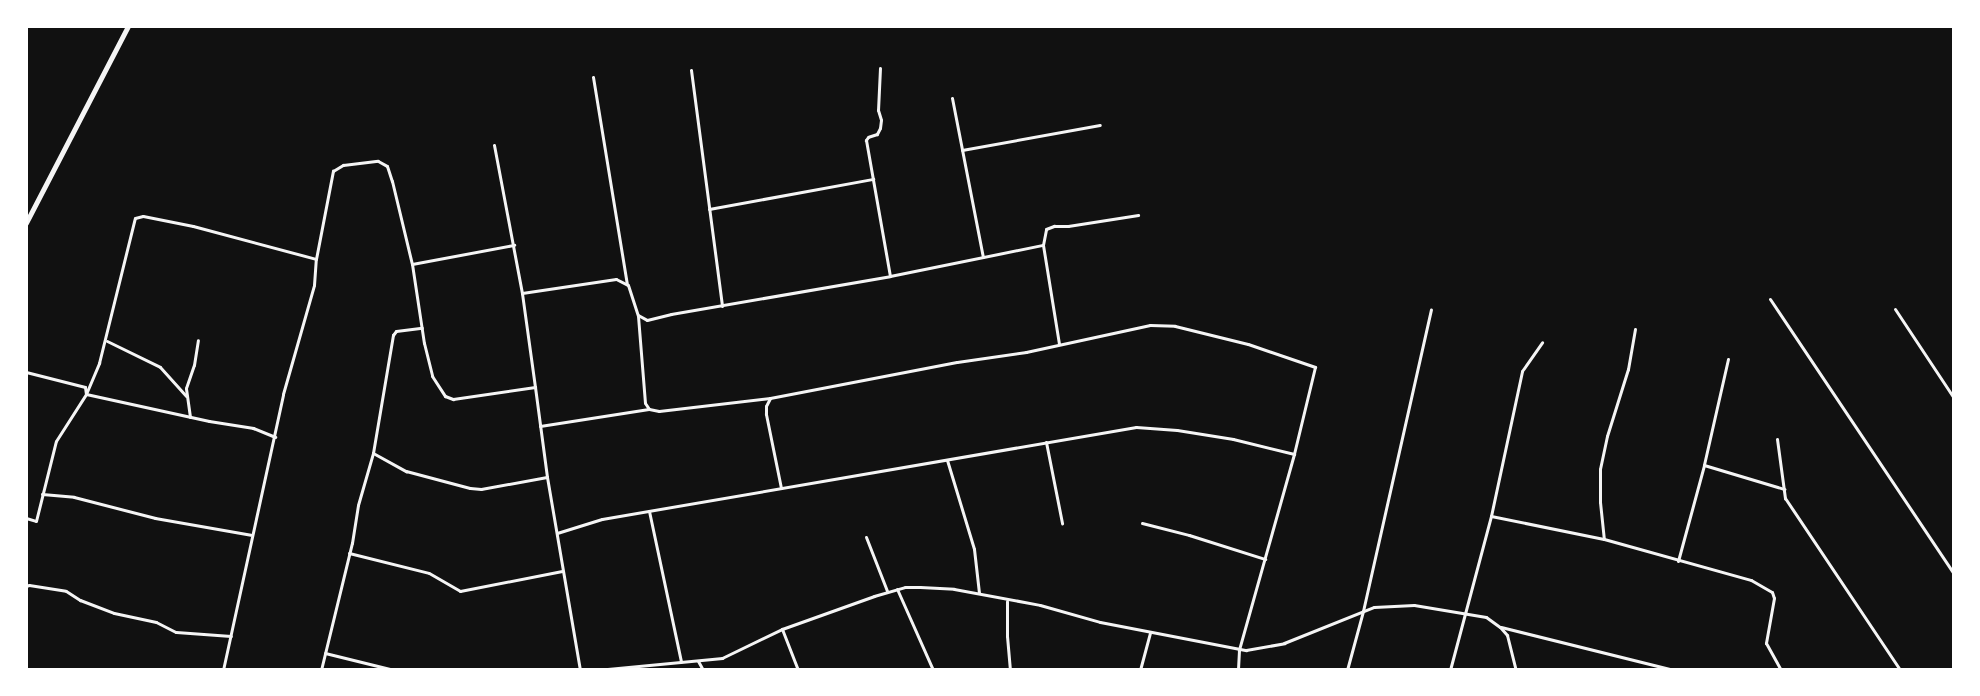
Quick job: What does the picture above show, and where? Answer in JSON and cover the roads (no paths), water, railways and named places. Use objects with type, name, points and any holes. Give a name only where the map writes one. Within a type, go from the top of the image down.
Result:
[{"type":"main road","points":[[26,223],[128,26]]},
{"type":"street","points":[[880,68],[878,110],[881,120],[880,128],[877,134],[868,137],[866,140],[890,276]]},
{"type":"street","points":[[692,70],[722,306]]},
{"type":"street","points":[[593,77],[628,285],[638,315],[645,403],[649,409]]},
{"type":"street","points":[[952,98],[983,257]]},
{"type":"street","points":[[962,150],[1100,124]]},
{"type":"street","points":[[494,145],[522,293],[547,477],[580,670]]},
{"type":"street","points":[[223,670],[283,394],[314,285],[316,259],[333,171],[343,165],[378,161],[387,166],[412,264],[432,376],[448,399],[535,387]]},
{"type":"street","points":[[709,209],[873,179]]},
{"type":"street","points":[[1059,344],[1043,245],[1046,229],[1054,226],[1068,226],[1138,215]]},
{"type":"street","points":[[26,518],[36,521],[56,441],[86,394],[107,341],[134,221],[140,216],[193,226],[316,259]]},
{"type":"street","points":[[412,264],[514,245]]},
{"type":"street","points":[[638,315],[646,320],[890,276],[1043,245]]},
{"type":"street","points":[[522,293],[616,280],[628,285]]},
{"type":"street","points":[[1770,299],[1954,574]]},
{"type":"street","points":[[1347,670],[1363,611],[1431,310]]},
{"type":"street","points":[[1895,310],[1954,398]]},
{"type":"street","points":[[540,426],[649,409],[659,411],[770,398],[1150,325],[1175,326],[1248,344],[1312,364],[1315,371],[1294,454],[1239,650],[1238,670]]},
{"type":"street","points":[[321,670],[349,553],[358,505],[373,453],[394,335],[396,331],[422,328]]},
{"type":"street","points":[[1604,539],[1600,502],[1600,469],[1607,436],[1628,369],[1635,329]]},
{"type":"street","points":[[190,417],[186,396],[198,340]]},
{"type":"street","points":[[107,341],[160,367],[186,396]]},
{"type":"street","points":[[1450,670],[1491,516],[1522,371],[1542,342]]},
{"type":"street","points":[[1678,560],[1704,465],[1728,359]]},
{"type":"street","points":[[26,372],[85,387],[86,394]]},
{"type":"street","points":[[86,394],[190,417],[253,428],[275,437]]},
{"type":"street","points":[[770,398],[766,406],[766,414],[781,488]]},
{"type":"street","points":[[557,533],[602,519],[1136,427],[1177,430],[1233,439],[1294,454]]},
{"type":"street","points":[[1777,439],[1785,498],[1900,670]]},
{"type":"street","points":[[1046,442],[1062,523]]},
{"type":"street","points":[[373,453],[406,471],[470,488],[481,489],[547,477]]},
{"type":"street","points":[[947,460],[974,549],[979,593]]},
{"type":"street","points":[[1704,465],[1784,489]]},
{"type":"street","points":[[42,494],[74,497],[155,518],[252,535]]},
{"type":"street","points":[[649,511],[681,662]]},
{"type":"street","points":[[1491,516],[1604,539],[1751,580],[1772,592],[1774,598],[1766,642],[1781,670]]},
{"type":"street","points":[[1142,523],[1189,535],[1265,559]]},
{"type":"street","points":[[866,536],[887,591]]},
{"type":"street","points":[[349,553],[429,573],[460,591],[562,571]]},
{"type":"street","points":[[26,586],[66,591],[106,611],[156,622],[176,632],[231,636]]},
{"type":"street","points":[[597,670],[722,658],[782,629],[887,591],[920,586],[979,593],[1007,601],[1040,605],[1100,622],[1239,650],[1284,643],[1363,611],[1392,604],[1414,605],[1486,618],[1500,627],[1674,670]]},
{"type":"street","points":[[897,589],[933,670]]},
{"type":"street","points":[[1007,601],[1007,636],[1010,670]]},
{"type":"street","points":[[1500,627],[1510,644],[1516,670]]},
{"type":"street","points":[[782,629],[798,670]]},
{"type":"street","points":[[1140,670],[1150,632]]},
{"type":"street","points":[[325,653],[394,670]]},
{"type":"street","points":[[698,661],[703,670]]}]
